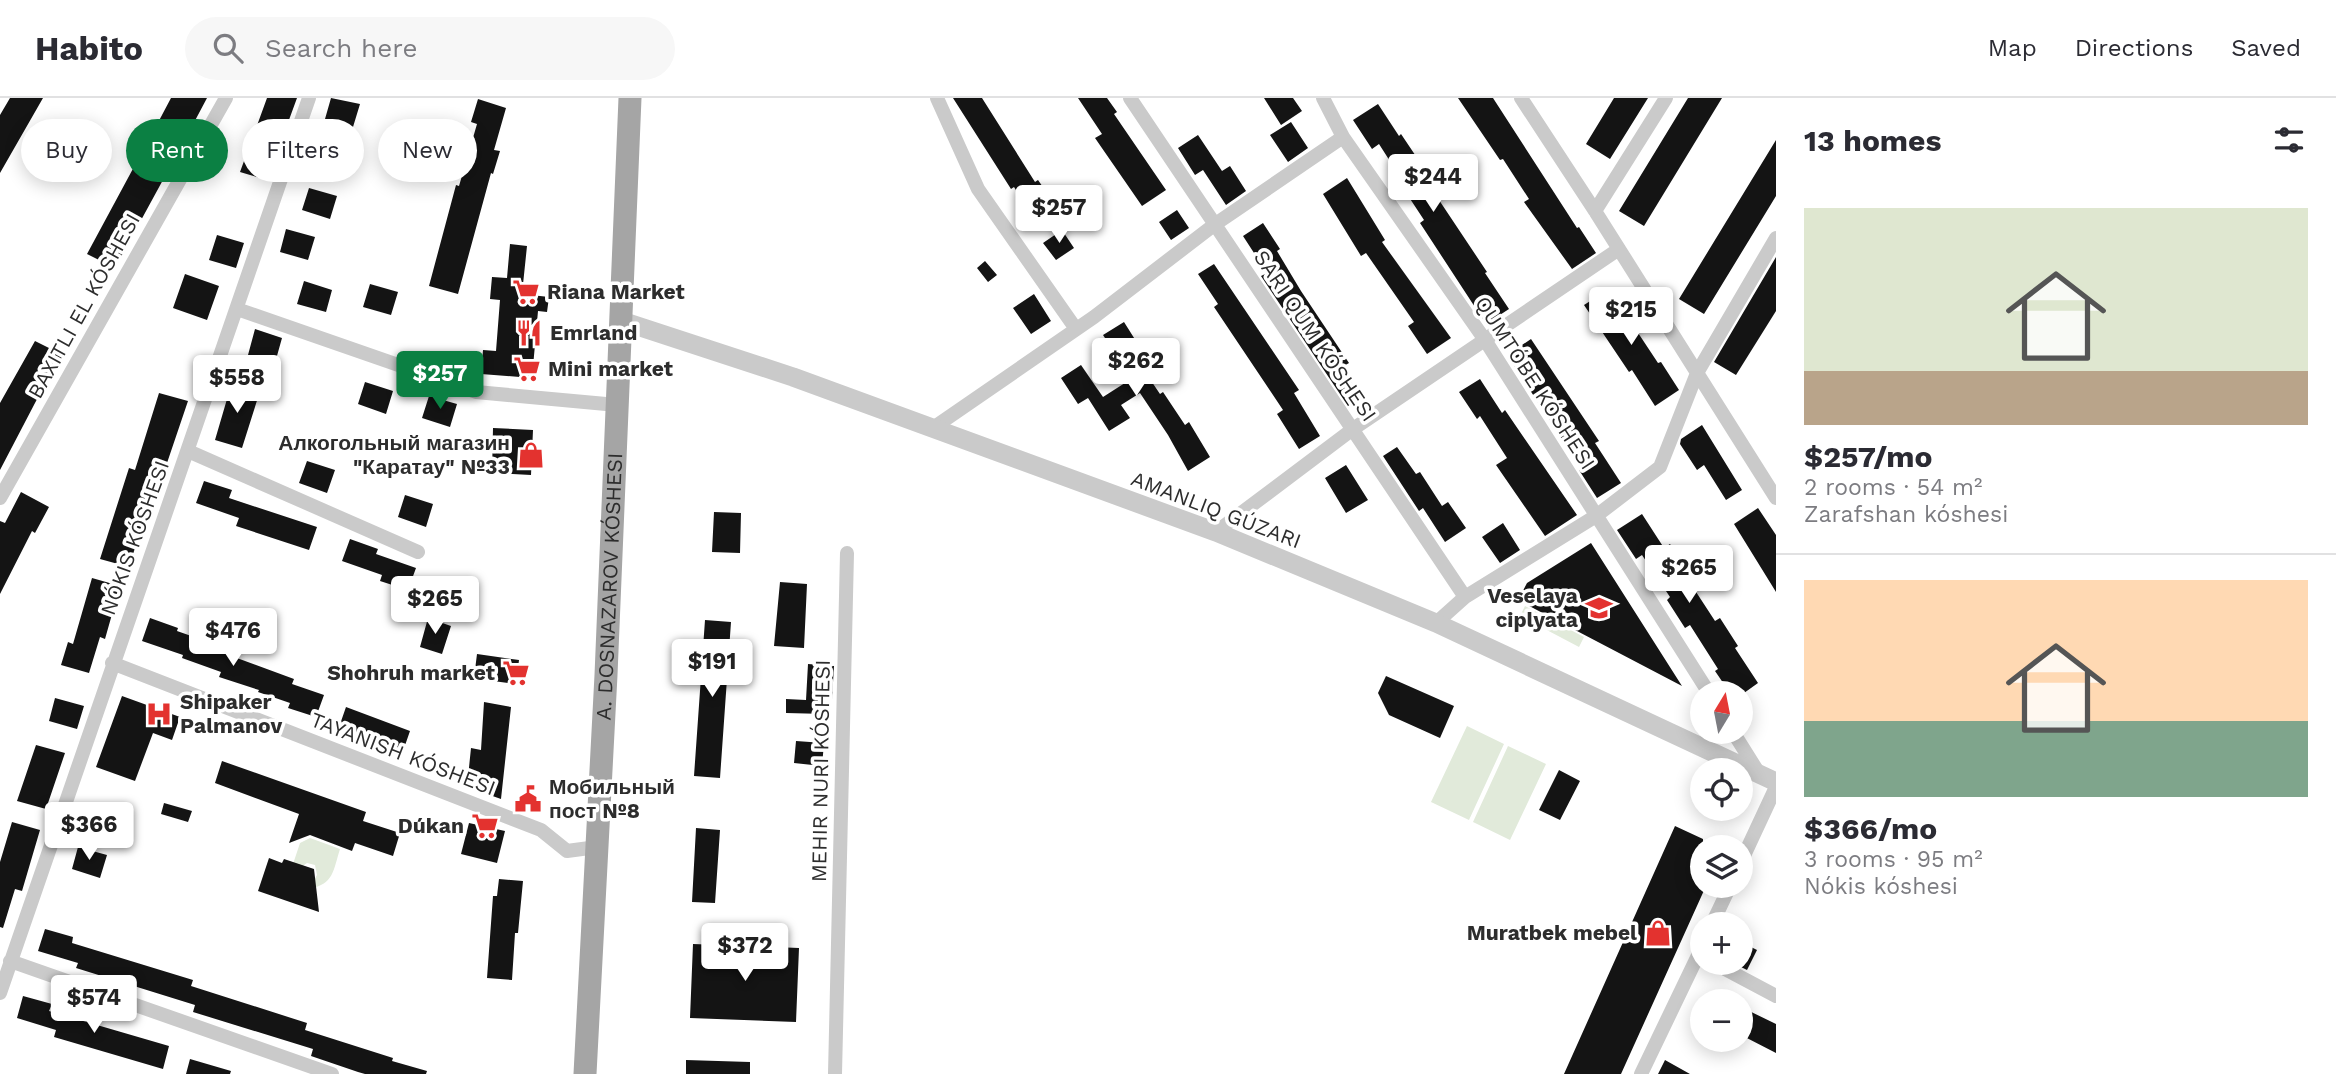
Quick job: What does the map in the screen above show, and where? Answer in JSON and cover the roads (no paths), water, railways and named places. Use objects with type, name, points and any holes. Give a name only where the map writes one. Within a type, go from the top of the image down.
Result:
[{"type":"main road","name":"A. DOSNAZAROV KÓSHESI","points":[[586,1074],[630,98]]},
{"type":"street","points":[[0,498],[226,98]]},
{"type":"street","name":"NÓKIS KÓSHESI","points":[[0,993],[309,98]]},
{"type":"street","points":[[937,98],[978,189],[1076,329]]},
{"type":"street","points":[[1129,98],[1465,597]]},
{"type":"street","name":"QUMTÓBE KÓSHESI","points":[[1323,98],[1343,137],[1485,340],[1701,681]]},
{"type":"street","points":[[1521,98],[1776,498]]},
{"type":"street","points":[[1595,211],[1666,98]]},
{"type":"street","points":[[933,428],[1076,329],[1214,225],[1343,137]]},
{"type":"street","points":[[1436,622],[1465,597],[1596,516],[1660,467],[1697,373],[1776,238]]},
{"type":"street","points":[[1216,533],[1353,429],[1619,249]]},
{"type":"street","points":[[237,309],[476,391],[617,405]]},
{"type":"street","points":[[622,321],[793,377],[1216,533],[1436,622],[1771,781]]},
{"type":"street","points":[[188,451],[418,552]]},
{"type":"street","points":[[835,1074],[848,553]]},
{"type":"street","points":[[112,663],[541,830],[567,851],[597,847]]},
{"type":"street","points":[[1742,744],[1771,781]]},
{"type":"street","points":[[1751,835],[1771,781]]},
{"type":"street","points":[[10,961],[332,1074]]},
{"type":"street","points":[[1641,1074],[1690,975]]},
{"type":"street","points":[[1736,975],[1776,996]]},
{"type":"place","name":"Riana Market","points":[[526,292]]},
{"type":"place","name":"Emrland","points":[[529,333]]},
{"type":"place","name":"Mini market","points":[[527,369]]},
{"type":"place","name":"Алкогольный магазин \"Каратау\" №33","points":[[531,455]]},
{"type":"place","name":"Veselaya ciplyata","points":[[1599,608]]},
{"type":"place","name":"Shohruh market","points":[[516,673]]},
{"type":"place","name":"Shipaker Palmanov","points":[[159,714]]},
{"type":"place","name":"Мобильный пост №8","points":[[528,799]]},
{"type":"place","name":"Dúkan","points":[[485,826]]},
{"type":"place","name":"Muratbek mebel","points":[[1658,933]]}]
